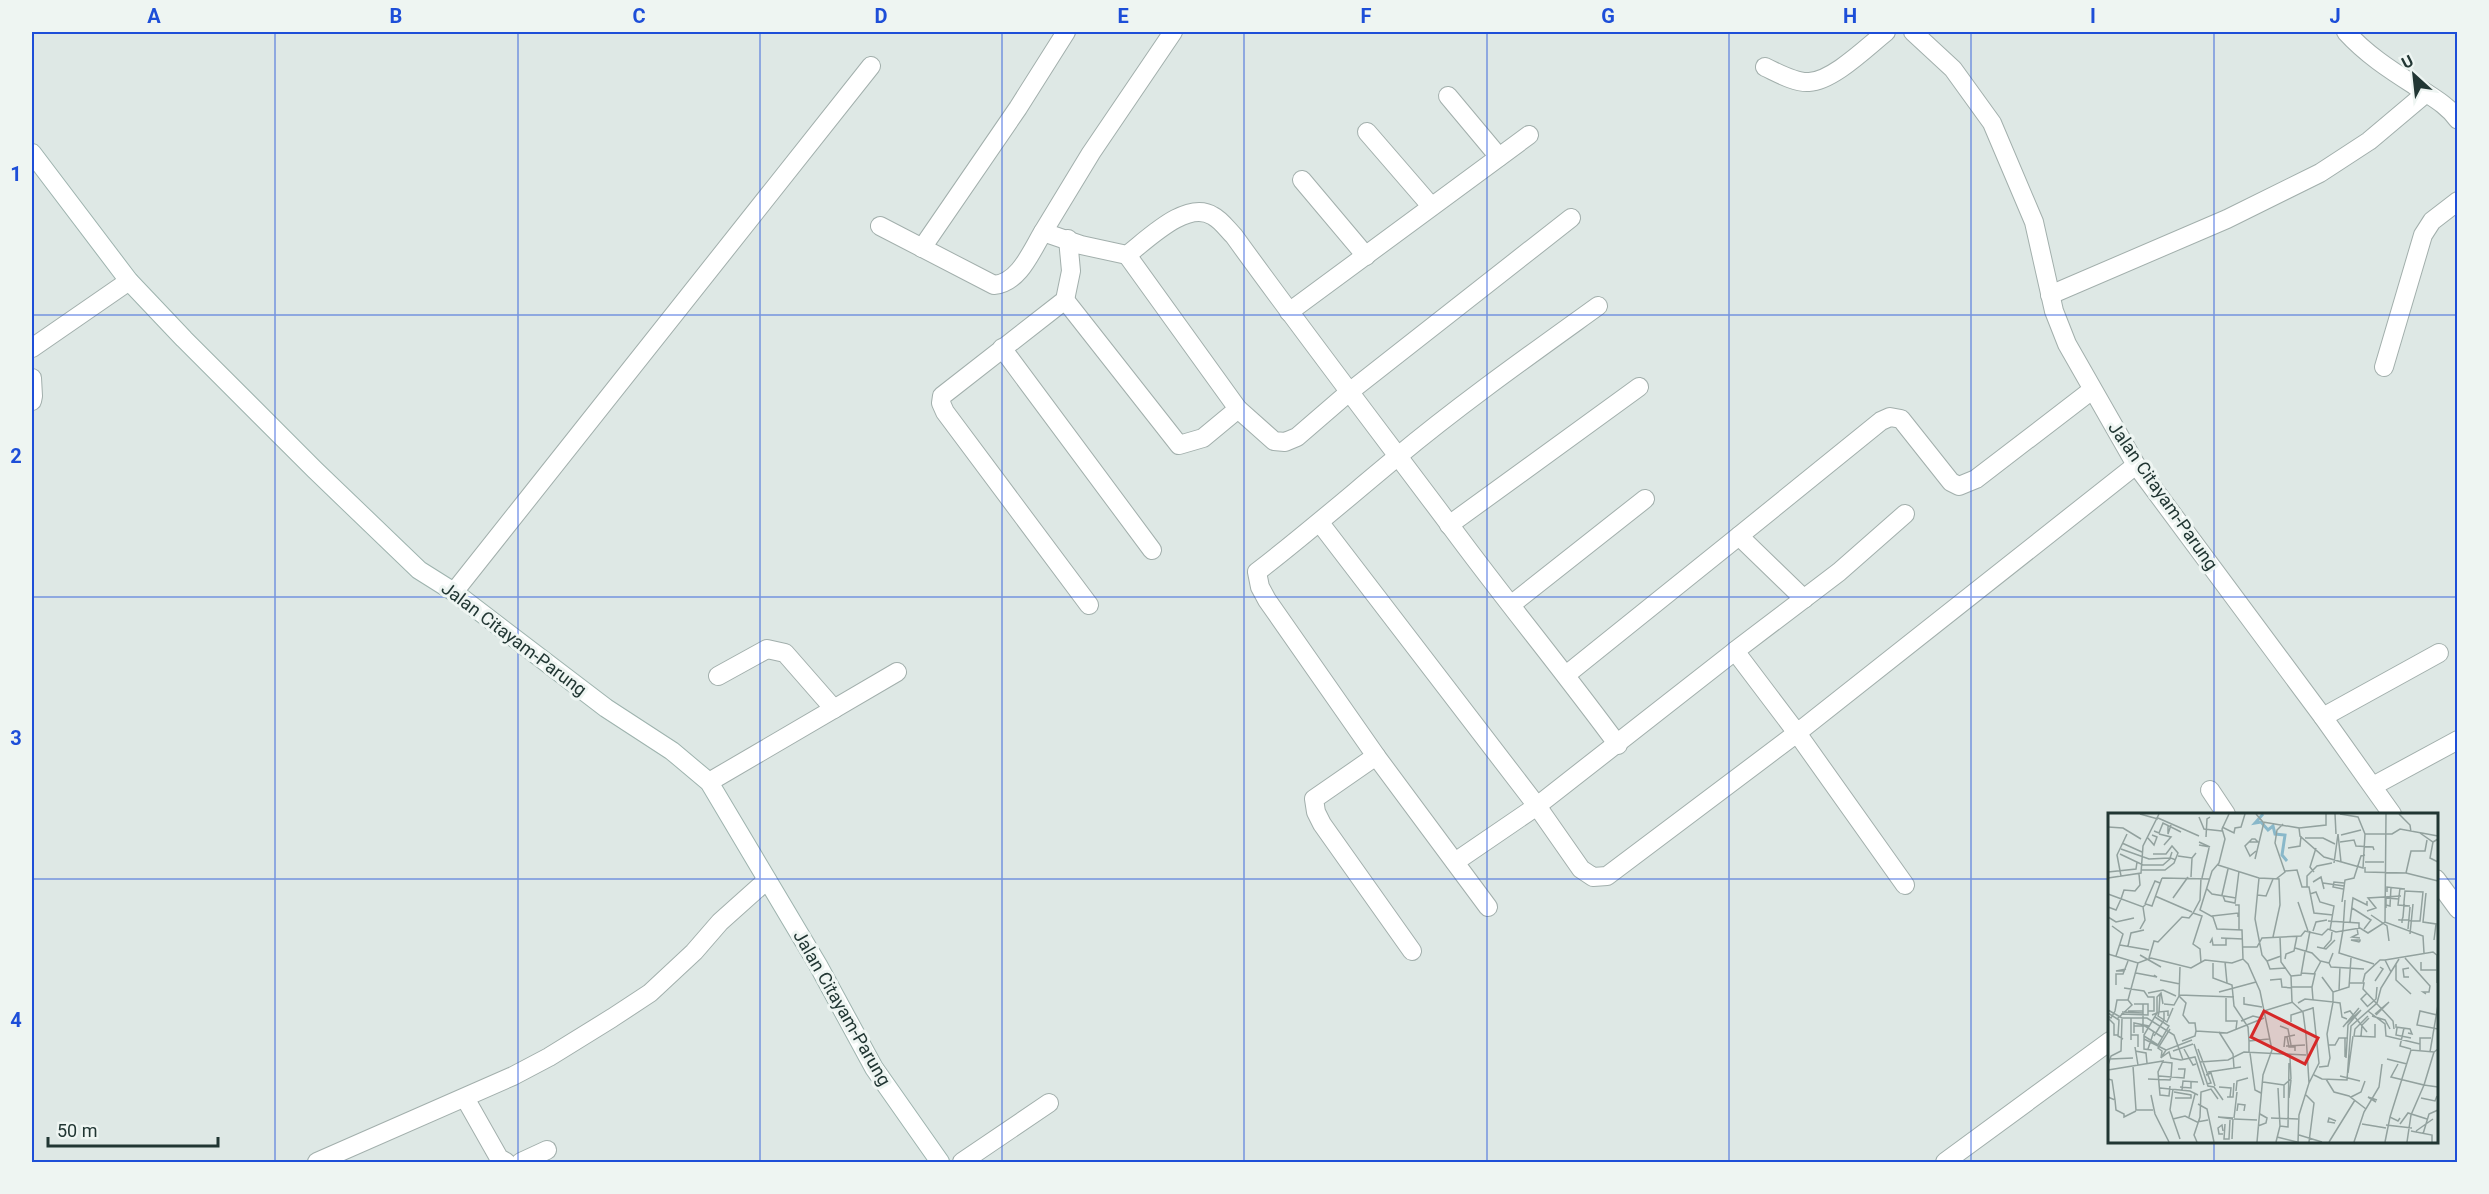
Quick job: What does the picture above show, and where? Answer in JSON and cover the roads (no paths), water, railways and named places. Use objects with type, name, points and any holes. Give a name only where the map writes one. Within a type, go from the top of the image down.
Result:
[{"type":"street","points":[[922,248],[1018,108],[1066,32]]},
{"type":"street","points":[[880,226],[993,285],[1003,284],[1014,278],[1091,153],[1173,32]]},
{"type":"street","points":[[1765,67],[1793,79],[1809,82],[1826,78],[1886,32]]},
{"type":"street","name":"Jalan Citayam-Parung","points":[[1912,32],[1953,69],[1992,123],[2034,222],[2050,295],[2067,344],[2136,465],[2391,813]]},
{"type":"street","points":[[2346,32],[2381,64],[2449,108],[2457,120]]},
{"type":"street","points":[[454,592],[871,66]]},
{"type":"street","points":[[2050,295],[2227,219],[2320,173],[2368,141],[2426,93]]},
{"type":"street","points":[[1449,96],[1499,157]]},
{"type":"street","points":[[1367,132],[1431,206]]},
{"type":"street","points":[[1289,312],[1529,135]]},
{"type":"street","name":"Jalan Citayam-Parung","points":[[32,153],[129,281],[184,339],[419,570],[454,592],[606,708],[672,751],[709,783],[818,965],[874,1068],[940,1162]]},
{"type":"street","points":[[1302,180],[1366,256]]},
{"type":"street","points":[[2384,368],[2423,235],[2432,221],[2457,201]]},
{"type":"street","points":[[1118,254],[1176,218],[1194,211],[1212,214],[1234,236],[1348,393],[1618,745]]},
{"type":"street","points":[[1043,232],[1118,254],[1238,409],[1274,441],[1285,442],[1298,437],[1348,393],[1571,218]]},
{"type":"street","points":[[1075,242],[1065,300],[942,396],[941,403],[945,412],[1089,604]]},
{"type":"street","points":[[32,348],[129,281]]},
{"type":"street","points":[[1065,300],[1179,445],[1203,438],[1238,409]]},
{"type":"street","points":[[1488,907],[1377,756],[1260,586],[1257,572],[1320,523],[1398,456],[1508,370],[1598,306]]},
{"type":"street","points":[[1002,348],[1152,550]]},
{"type":"street","points":[[32,378],[32,401]]},
{"type":"street","points":[[1449,525],[1639,387]]},
{"type":"street","points":[[1566,675],[1881,420],[1890,417],[1901,419],[1951,482],[1959,486],[1976,479],[2092,390]]},
{"type":"street","points":[[1320,523],[1537,806],[1581,868],[1593,877],[1607,876],[1797,733],[2136,465]]},
{"type":"street","points":[[1512,604],[1646,499]]},
{"type":"street","points":[[1455,862],[1537,806],[1618,745],[1735,651],[1839,572],[1905,514]]},
{"type":"street","points":[[1739,536],[1804,599]]},
{"type":"street","points":[[718,676],[767,649],[776,650],[785,653],[834,710]]},
{"type":"street","points":[[1735,651],[1797,733],[1905,885]]},
{"type":"street","points":[[2323,717],[2439,653]]},
{"type":"street","points":[[709,783],[897,672]]},
{"type":"street","points":[[2373,786],[2457,740]]},
{"type":"street","points":[[1377,756],[1314,799],[1316,812],[1322,824],[1412,951]]},
{"type":"street","points":[[2210,790],[2225,813]]},
{"type":"street","points":[[318,1162],[465,1098],[549,1057],[650,993],[694,952],[720,922],[767,880]]},
{"type":"street","points":[[2438,882],[2457,909]]},
{"type":"street","points":[[1945,1162],[2108,1042]]},
{"type":"street","points":[[465,1098],[499,1158],[506,1162]]},
{"type":"street","points":[[962,1162],[1049,1103]]},
{"type":"street","points":[[521,1162],[548,1150]]}]
